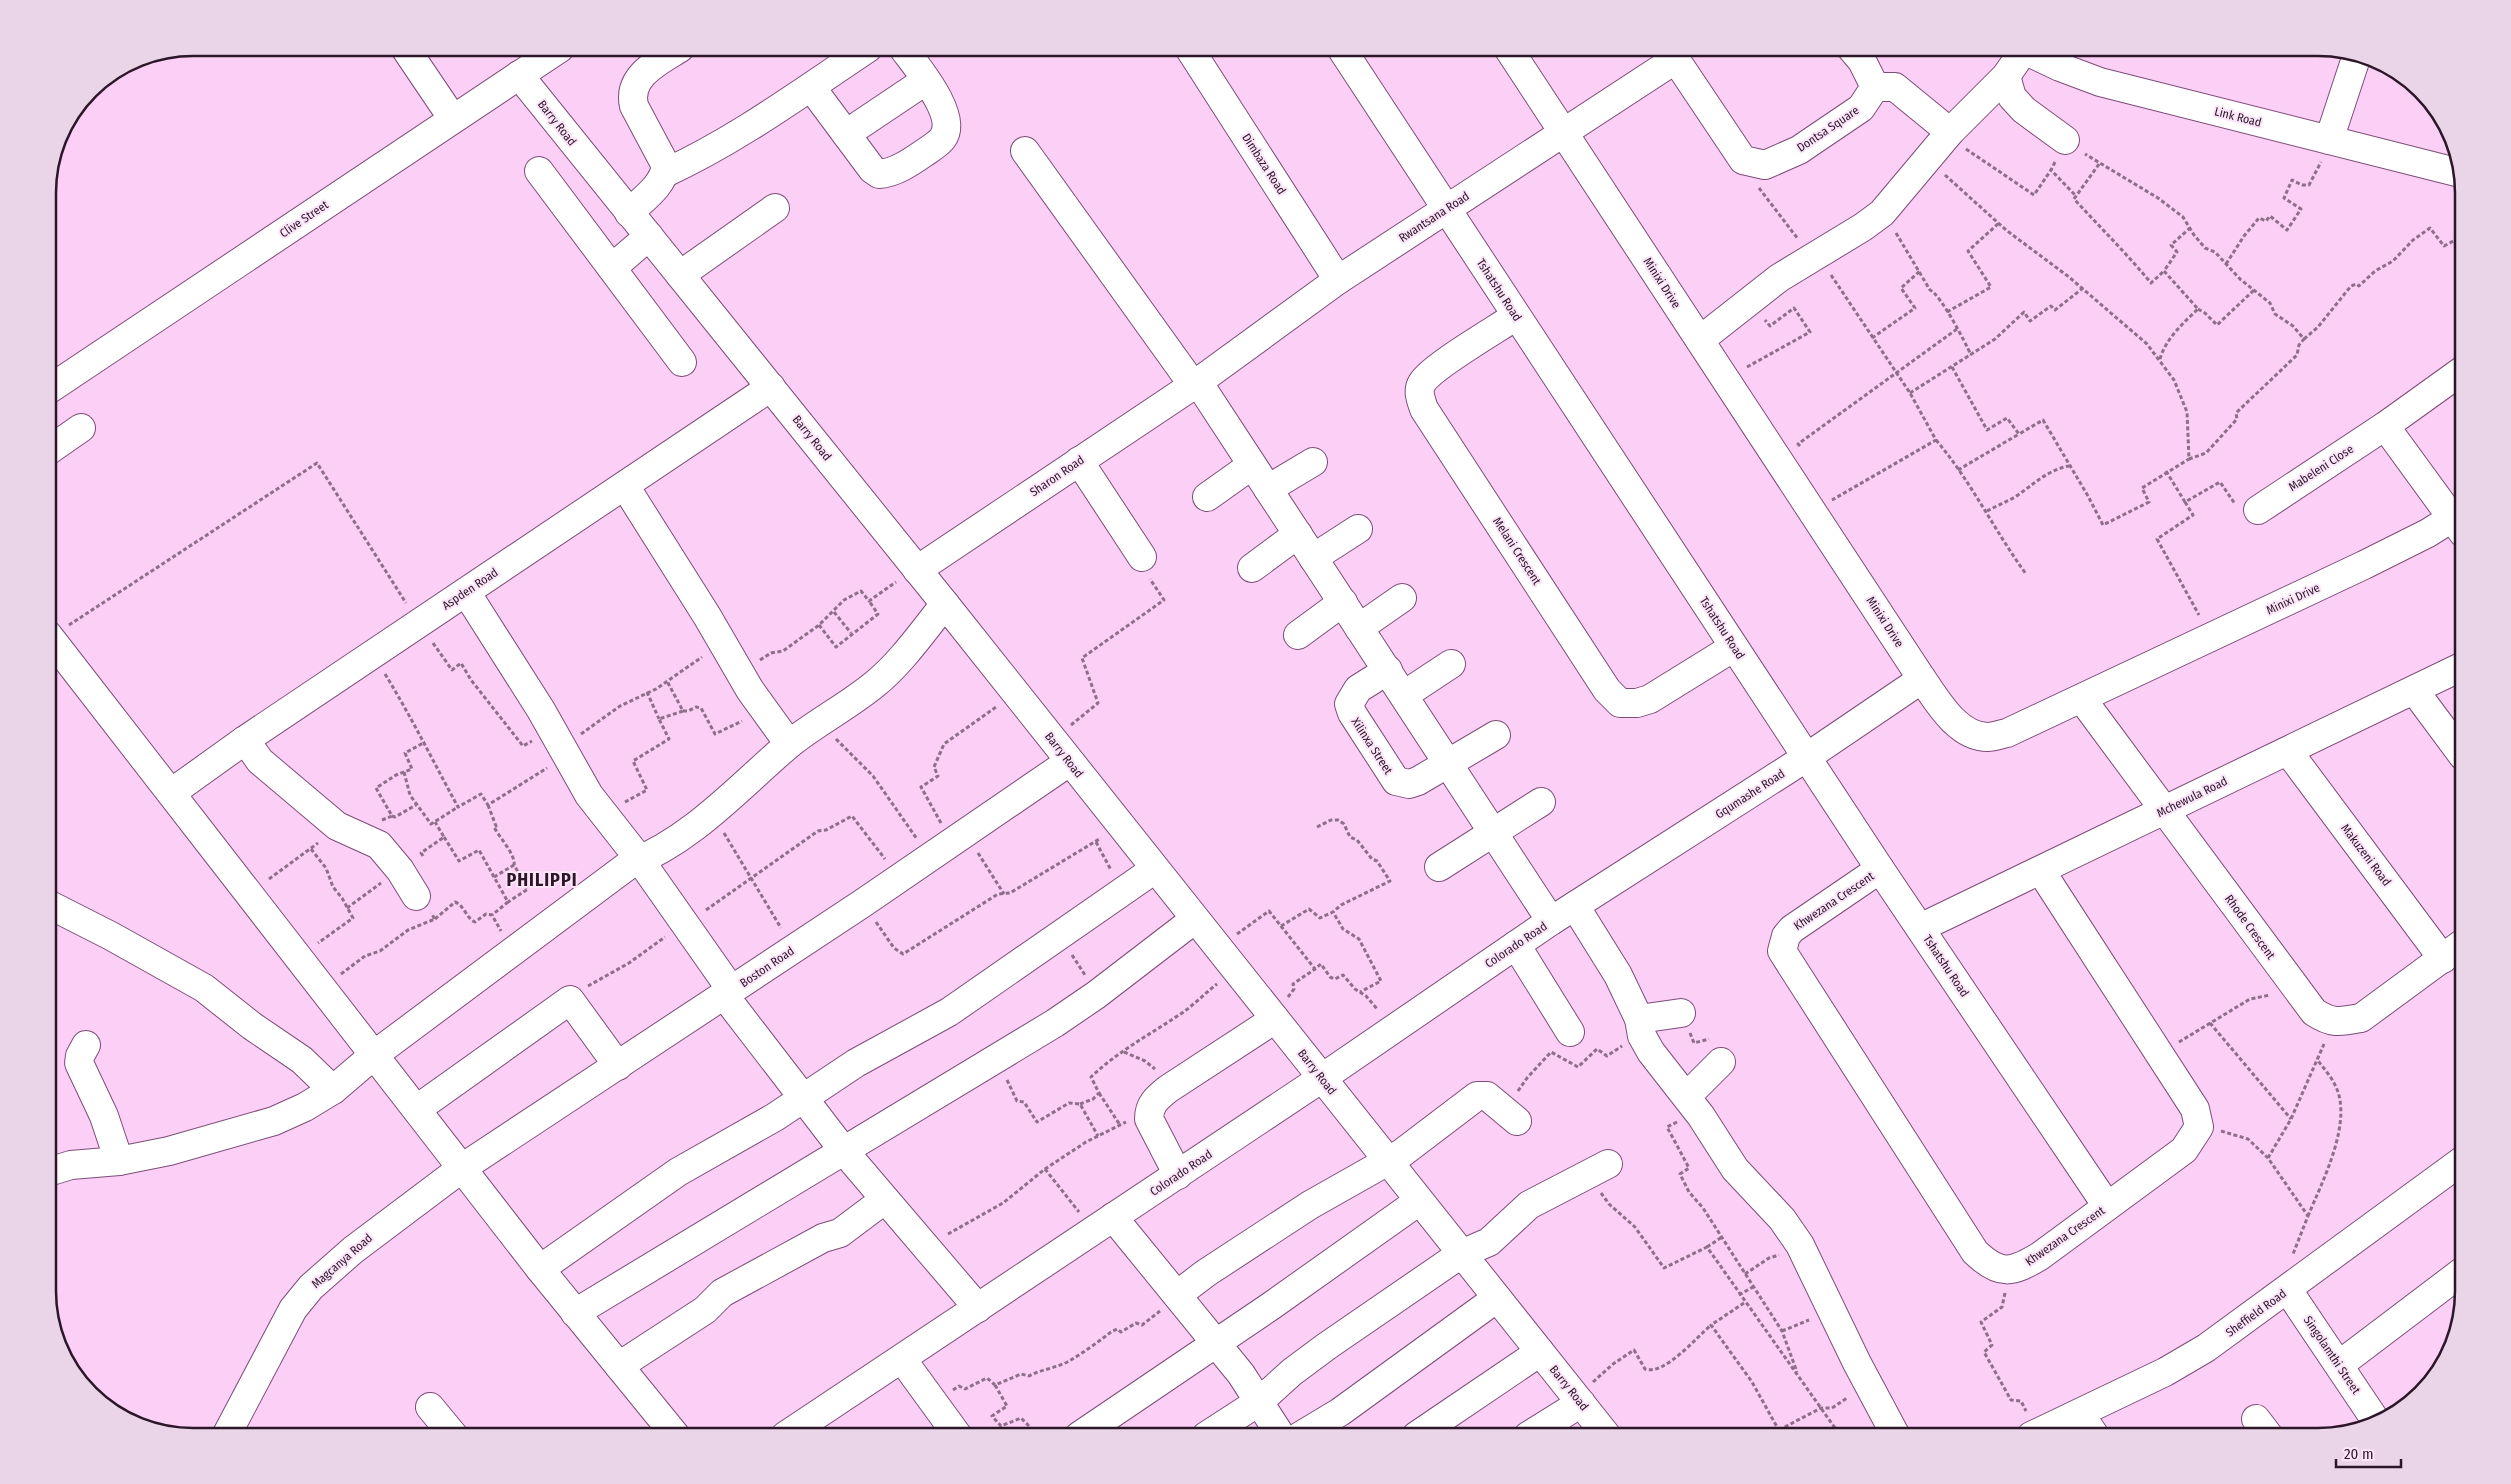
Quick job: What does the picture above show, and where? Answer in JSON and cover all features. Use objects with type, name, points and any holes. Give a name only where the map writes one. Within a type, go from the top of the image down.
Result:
[{"type":"street","name":"Tshatshu Road","points":[[1347,56],[1880,869],[2107,1206]]},
{"type":"street","name":"Minixi Drive","points":[[1514,56],[1922,679],[1947,714],[1958,725],[1973,734],[1987,737],[2007,733],[2454,524]]},
{"type":"street","name":"Rwantsana Road","points":[[1195,384],[1338,280],[1564,133],[1669,56]]},
{"type":"street","points":[[1674,56],[1743,160]]},
{"type":"street","points":[[1858,56],[1874,87],[1895,87],[1955,143]]},
{"type":"street","points":[[1700,340],[1750,300],[1814,256],[1863,227],[1940,167],[1955,143],[2006,76],[2018,56]]},
{"type":"street","name":"Link Road","points":[[2037,56],[2100,82],[2453,171]]},
{"type":"street","points":[[411,57],[453,119]]},
{"type":"street","name":"Clive Street","points":[[57,384],[547,57]]},
{"type":"street","points":[[665,173],[664,160],[634,106],[632,95],[635,84],[648,68],[666,57]]},
{"type":"street","points":[[629,213],[658,185],[665,173],[711,150],[855,57]]},
{"type":"street","points":[[811,87],[872,169],[879,174],[894,171],[916,159],[943,138],[946,130],[944,108],[909,57]]},
{"type":"street","name":"Dimbaza Road","points":[[1194,57],[1338,280]]},
{"type":"street","points":[[2329,140],[2355,62]]},
{"type":"street","name":"Barry Road","points":[[519,75],[945,604],[1601,1428]]},
{"type":"street","points":[[2006,76],[2012,97],[2024,110],[2065,140]]},
{"type":"street","points":[[846,134],[925,81]]},
{"type":"street","name":"Dontsa Square","points":[[1743,160],[1765,165],[1799,150],[1861,108],[1874,87]]},
{"type":"street","points":[[1026,151],[1252,465],[1551,921]]},
{"type":"street","points":[[538,170],[682,362]]},
{"type":"street","points":[[680,275],[775,208]]},
{"type":"street","points":[[612,268],[649,236]]},
{"type":"street","name":"Melani Crescent","points":[[1516,316],[1429,374],[1419,389],[1420,399],[1424,409],[1607,690],[1620,703],[1637,704],[1650,699],[1734,647]]},
{"type":"street","name":"Mabeleni Close","points":[[2258,510],[2385,426],[2454,376]]},
{"type":"street","name":"Sharon Road","points":[[917,570],[1195,384]]},
{"type":"street","name":"Aspden Road","points":[[171,793],[245,740],[771,387]]},
{"type":"street","points":[[2385,426],[2454,514]]},
{"type":"street","points":[[57,445],[81,428]]},
{"type":"street","points":[[1079,461],[1142,557]]},
{"type":"street","points":[[1268,489],[1313,462]]},
{"type":"street","points":[[1207,497],[1252,465]]},
{"type":"street","points":[[625,486],[762,708],[789,744]]},
{"type":"street","points":[[1313,558],[1358,529]]},
{"type":"street","points":[[1252,568],[1298,534]]},
{"type":"street","points":[[466,592],[607,819],[640,860],[684,923],[728,993],[844,1151],[978,1308]]},
{"type":"street","points":[[1359,628],[1402,598]]},
{"type":"street","points":[[1298,635],[1343,602]]},
{"type":"street","points":[[57,1169],[71,1165],[119,1160],[169,1151],[274,1121],[305,1107],[333,1090],[374,1055],[630,864],[655,854],[709,815],[789,744],[876,684],[907,651],[945,604]]},
{"type":"street","points":[[57,646],[540,1269],[669,1428]]},
{"type":"street","points":[[1404,695],[1451,664]]},
{"type":"street","name":"Xilinxa Street","points":[[1388,670],[1358,690],[1349,704],[1352,713],[1392,777],[1403,784],[1409,784],[1448,764],[1496,735]]},
{"type":"street","name":"Mchewula Road","points":[[1920,928],[2454,670]]},
{"type":"street","name":"Gqumashe Road","points":[[1575,906],[1807,757],[1922,679]]},
{"type":"street","points":[[2414,690],[2455,745]]},
{"type":"street","name":"Rhode Crescent","points":[[2082,699],[2166,810],[2294,986],[2314,1012],[2327,1021]]},
{"type":"street","points":[[245,740],[260,761],[344,828],[379,845],[407,881]]},
{"type":"street","name":"Makuzeni Road","points":[[2288,751],[2453,951]]},
{"type":"street","name":"Boston Road","points":[[462,1168],[794,949],[1069,762]]},
{"type":"street","points":[[1439,867],[1541,802]]},
{"type":"street","points":[[540,1269],[656,1186],[775,1117],[856,1063],[949,1012],[1156,869]]},
{"type":"street","name":"Khwezana Crescent","points":[[1880,869],[1792,929],[1786,936],[1782,951],[1975,1252],[1988,1264],[2000,1270],[2014,1270],[2040,1256],[2184,1150],[2199,1127]]},
{"type":"street","points":[[2041,871],[2195,1109],[2199,1127]]},
{"type":"street","points":[[1575,906],[1618,975],[1651,1052],[1691,1102],[1735,1169],[1782,1219],[1800,1245],[1867,1384],[1892,1428]]},
{"type":"street","name":"Colorado Road","points":[[797,1428],[1178,1175],[1575,906]]},
{"type":"street","points":[[57,909],[144,953],[204,988],[252,1026],[302,1060],[333,1090]]},
{"type":"street","points":[[575,1313],[996,1060],[1096,995],[1195,919]]},
{"type":"street","points":[[1516,945],[1570,1032]]},
{"type":"street","points":[[2327,1021],[2342,1022],[2361,1018],[2453,951]]},
{"type":"street","points":[[417,1109],[570,1000],[618,1066]]},
{"type":"street","points":[[1640,1027],[1681,1012]]},
{"type":"street","points":[[1178,1175],[1152,1127],[1149,1110],[1157,1098],[1168,1089],[1272,1015]]},
{"type":"street","points":[[86,1045],[80,1056],[79,1063],[104,1116],[119,1160]]},
{"type":"street","points":[[1691,1102],[1721,1062]]},
{"type":"street","points":[[1177,1295],[1206,1273],[1323,1197],[1415,1143],[1477,1096],[1487,1096],[1509,1114]]},
{"type":"street","name":"Sheffield Road","points":[[2058,1428],[2071,1424],[2206,1348],[2455,1167]]},
{"type":"street","name":"Magcanya Road","points":[[230,1428],[293,1310],[311,1287],[400,1213],[462,1168]]},
{"type":"street","points":[[1218,1428],[1260,1401],[1310,1359],[1461,1254],[1489,1242],[1538,1199],[1598,1169]]},
{"type":"street","points":[[619,1366],[705,1310],[722,1293],[823,1238],[840,1233],[884,1200]]},
{"type":"street","points":[[1091,1428],[1126,1406],[1216,1342],[1271,1306],[1419,1201]]},
{"type":"street","points":[[1104,1224],[1177,1295],[1216,1342],[1260,1401],[1277,1428]]},
{"type":"street","points":[[2339,1365],[2455,1286]]},
{"type":"street","name":"Singolamthi Street","points":[[2288,1290],[2373,1416]]},
{"type":"street","points":[[1313,1428],[1340,1412],[1497,1298]]},
{"type":"street","points":[[1428,1428],[1540,1352]]},
{"type":"street","points":[[902,1359],[952,1428]]},
{"type":"street","points":[[1539,1428],[1578,1400]]},
{"type":"street","points":[[430,1407],[447,1428]]},
{"type":"path","points":[[1955,143],[2034,195],[2051,170],[2065,140],[2099,164],[2158,198],[2183,217],[2205,248],[2216,252],[2226,264],[2270,303],[2275,314],[2293,326],[2304,339]]},
{"type":"path","points":[[2226,264],[2244,236],[2260,218],[2266,222],[2270,216],[2287,230],[2293,223],[2301,209],[2284,198],[2292,180],[2302,185],[2309,185],[2329,140]]},
{"type":"path","points":[[1743,160],[1768,202],[1814,256],[1896,372],[1936,440],[1987,511],[1995,529],[2026,574]]},
{"type":"path","points":[[2099,164],[2087,185],[2074,199],[2090,213],[2108,237],[2151,283],[2164,272],[2177,252],[2171,245],[2190,228]]},
{"type":"path","points":[[1940,167],[1999,223],[2083,288],[2147,344],[2174,380],[2187,412],[2189,458]]},
{"type":"path","points":[[2051,170],[2076,196]]},
{"type":"path","points":[[1882,213],[1920,271],[1930,290],[1934,292],[1947,312],[1971,355]]},
{"type":"path","points":[[1947,312],[1991,287],[1968,250],[1999,223]]},
{"type":"path","points":[[1958,470],[2043,420],[2088,496],[2102,525],[2149,502],[2142,488],[2166,471],[2189,458],[2206,453],[2237,419],[2236,413],[2297,355],[2299,345],[2324,321],[2350,286],[2356,284],[2359,286],[2375,271],[2393,261],[2413,240],[2430,228],[2444,246],[2454,241]]},
{"type":"path","points":[[1872,338],[1915,308],[1901,288],[1920,271]]},
{"type":"path","points":[[2164,272],[2198,309],[2205,313],[2217,326],[2254,290]]},
{"type":"path","points":[[1910,393],[1995,339],[2024,312],[2030,321],[2051,306],[2055,310],[2083,288]]},
{"type":"path","points":[[1727,382],[1768,353],[1810,332],[1794,308],[1770,326],[1750,300]]},
{"type":"path","points":[[2159,360],[2162,349],[2198,309]]},
{"type":"path","points":[[1786,473],[1808,456],[1798,444],[1957,329]]},
{"type":"path","points":[[1952,368],[1988,430],[2007,418],[2019,434]]},
{"type":"path","points":[[1812,512],[1936,440]]},
{"type":"path","points":[[57,631],[317,463],[419,624],[452,670],[461,663],[471,680],[523,746],[560,744],[571,739],[620,706],[667,681],[724,644]]},
{"type":"path","points":[[1987,511],[2015,497],[2057,468],[2069,466]]},
{"type":"path","points":[[2166,471],[2193,515],[2157,539],[2211,638]]},
{"type":"path","points":[[2185,502],[2220,482],[2243,516],[2258,510]]},
{"type":"path","points":[[1052,740],[1098,704],[1082,658],[1164,600],[1137,560],[1142,557]]},
{"type":"path","points":[[869,601],[917,570]]},
{"type":"path","points":[[740,673],[771,653],[783,651],[819,625],[844,600],[861,591],[878,614],[851,633],[836,647],[819,625]]},
{"type":"path","points":[[834,612],[851,633]]},
{"type":"path","points":[[372,655],[426,742],[443,783],[458,807]]},
{"type":"path","points":[[667,681],[682,710]]},
{"type":"path","points":[[607,819],[617,808],[647,790],[633,761],[669,739],[647,692]]},
{"type":"path","points":[[1004,894],[979,854],[937,818],[920,787],[938,776],[934,767],[944,744],[1015,693]]},
{"type":"path","points":[[659,719],[682,710],[688,711],[696,707],[700,708],[715,734],[739,724],[762,708]]},
{"type":"path","points":[[823,720],[840,743],[873,776],[931,857]]},
{"type":"path","points":[[392,816],[376,788],[396,775],[412,769],[405,753],[426,742]]},
{"type":"path","points":[[488,805],[536,776],[560,744]]},
{"type":"path","points":[[404,772],[410,795],[430,824],[481,794],[488,805],[496,826],[494,827],[501,841],[507,846],[515,861],[514,866],[528,889],[492,915]]},
{"type":"path","points":[[250,894],[311,849],[344,828],[394,817],[416,805]]},
{"type":"path","points":[[709,815],[740,856],[750,880],[794,949]]},
{"type":"path","points":[[570,1000],[580,991],[629,963],[684,923],[699,915],[818,832],[826,830],[852,816],[875,844],[898,879]]},
{"type":"path","points":[[1281,926],[1309,908],[1320,918],[1333,912],[1341,905],[1390,881],[1377,861],[1372,859],[1357,840],[1350,837],[1344,824],[1338,820],[1331,820],[1317,827]]},
{"type":"path","points":[[435,822],[460,861],[478,850],[508,902]]},
{"type":"path","points":[[863,902],[894,948],[903,954],[998,894],[1010,893],[1096,842],[1119,824]]},
{"type":"path","points":[[348,908],[407,881],[427,863],[421,853],[444,837]]},
{"type":"path","points":[[1096,842],[1123,891]]},
{"type":"path","points":[[300,958],[310,948],[353,918],[333,887],[326,868],[311,849]]},
{"type":"path","points":[[494,877],[514,866]]},
{"type":"path","points":[[407,881],[435,919]]},
{"type":"path","points":[[322,987],[365,956],[380,951],[408,930],[435,919],[455,902],[458,903],[471,921],[475,922],[486,914],[492,915],[514,949]]},
{"type":"path","points":[[1120,1125],[1099,1094],[1091,1078],[1111,1059],[1186,1010],[1269,910],[1315,969]]},
{"type":"path","points":[[1333,912],[1343,929],[1359,939],[1381,981],[1360,992]]},
{"type":"path","points":[[1060,935],[1096,995]]},
{"type":"path","points":[[2453,951],[2455,965]]},
{"type":"path","points":[[1272,1015],[1294,989],[1293,984],[1321,964],[1330,977],[1335,979],[1343,975],[1366,996],[1392,1030]]},
{"type":"path","points":[[2161,1056],[2250,999],[2276,994],[2294,986]]},
{"type":"path","points":[[1681,1012],[1694,1043],[1709,1039],[1721,1062]]},
{"type":"path","points":[[2268,1158],[2291,1119],[2317,1059],[2324,1042],[2327,1021]]},
{"type":"path","points":[[2210,1023],[2291,1119]]},
{"type":"path","points":[[1509,1114],[1551,1052],[1578,1067],[1597,1049],[1607,1056],[1640,1027]]},
{"type":"path","points":[[1123,1052],[1153,1066],[1168,1089]]},
{"type":"path","points":[[2288,1290],[2287,1270],[2332,1159],[2342,1110],[2336,1086],[2317,1059]]},
{"type":"path","points":[[996,1060],[1017,1101],[1024,1102],[1037,1122],[1069,1103],[1080,1104],[1099,1094]]},
{"type":"path","points":[[1691,1102],[1667,1127],[1689,1168],[1680,1174],[1689,1192],[1703,1208],[1782,1331],[1798,1374]]},
{"type":"path","points":[[1080,1104],[1098,1136]]},
{"type":"path","points":[[922,1244],[947,1235],[976,1220],[1003,1203],[1045,1170],[1098,1136],[1149,1110]]},
{"type":"path","points":[[2199,1127],[2248,1139],[2268,1158],[2308,1216]]},
{"type":"path","points":[[1598,1169],[1609,1204],[1635,1227],[1664,1268],[1707,1247],[1722,1237]]},
{"type":"path","points":[[1045,1170],[1104,1224]]},
{"type":"path","points":[[1745,1274],[1768,1258],[1800,1245]]},
{"type":"path","points":[[1707,1247],[1744,1303],[1798,1374],[1835,1428]]},
{"type":"path","points":[[2000,1270],[2005,1294],[2002,1307],[1981,1322],[1992,1345],[1984,1352],[2011,1400],[2021,1401],[2031,1428]]},
{"type":"path","points":[[1739,1295],[1753,1287]]},
{"type":"path","points":[[994,1385],[1021,1374],[1029,1376],[1043,1368],[1056,1367],[1070,1361],[1117,1328],[1121,1332],[1136,1323],[1142,1324],[1177,1295]]},
{"type":"path","points":[[1578,1400],[1613,1364],[1634,1350],[1645,1369],[1651,1372],[1675,1357],[1710,1325],[1744,1303]]},
{"type":"path","points":[[1710,1325],[1752,1382],[1779,1428]]},
{"type":"path","points":[[934,1404],[959,1386],[965,1389],[987,1378],[994,1385],[1007,1406],[992,1416],[997,1423],[1001,1426],[1021,1418],[1031,1428]]},
{"type":"path","points":[[1784,1428],[1821,1408],[1832,1408],[1867,1384]]},
{"type":"district","name":"PHILIPPI","points":[[542,880]]}]
